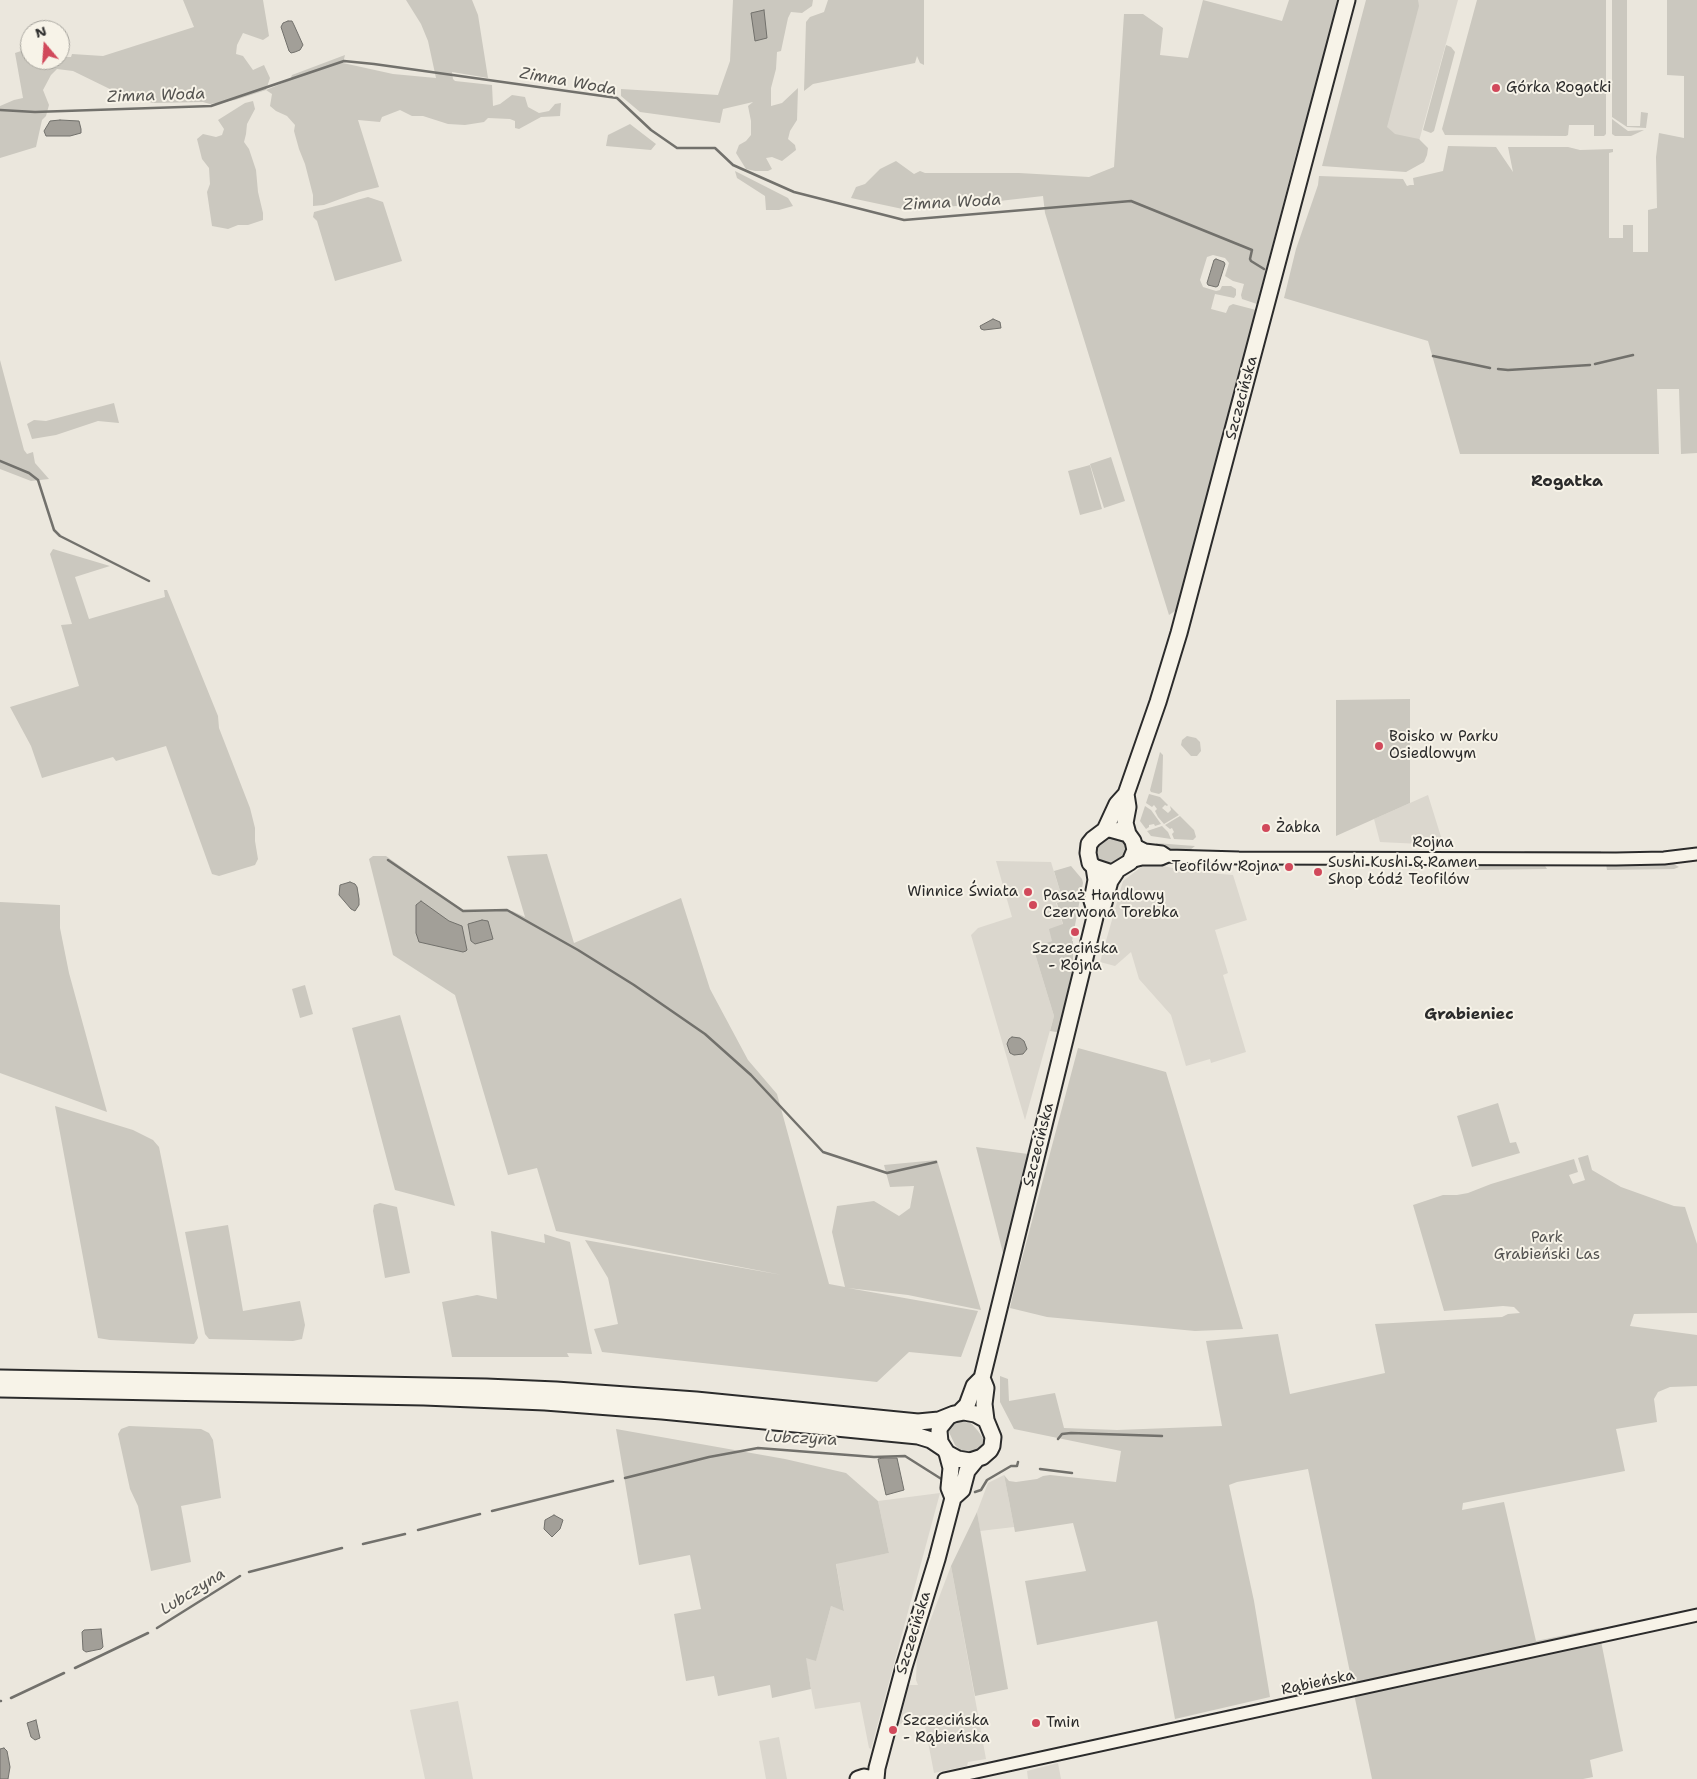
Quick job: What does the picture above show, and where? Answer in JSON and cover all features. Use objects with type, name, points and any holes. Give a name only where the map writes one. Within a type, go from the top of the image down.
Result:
[{"type":"main road","name":"Szczecińska","points":[[1105,830],[1117,804],[1126,794],[1179,634],[1347,0]]},
{"type":"main road","name":"Szczecińska","points":[[1126,794],[1128,807],[1125,823],[1131,840]]},
{"type":"main road","points":[[1115,829],[1131,840],[1134,854],[1130,862],[1116,872],[1108,872],[1094,867],[1088,858],[1088,848],[1093,840],[1105,830],[1115,829]]},
{"type":"main road","name":"Szczecińska","points":[[1094,867],[1096,880],[1092,900],[1096,913]]},
{"type":"main road","name":"Szczecińska","points":[[954,1415],[967,1405],[974,1386],[982,1378],[1096,913],[1104,903],[1110,881],[1116,872]]},
{"type":"main road","points":[[0,1378],[536,1389],[696,1400],[918,1422],[939,1420],[954,1415],[975,1414],[986,1420],[991,1430],[993,1442],[986,1454],[976,1460],[965,1460],[945,1451],[931,1440],[918,1436],[662,1410],[545,1402],[404,1397],[0,1389]]},
{"type":"main road","name":"Szczecińska","points":[[982,1378],[986,1388],[984,1404],[986,1420]]},
{"type":"main road","points":[[945,1451],[939,1431],[940,1426],[954,1415]]},
{"type":"main road","name":"Szczecińska","points":[[945,1451],[951,1468],[949,1488],[953,1498]]},
{"type":"main road","name":"Szczecińska","points":[[870,1776],[938,1558],[953,1498],[962,1490],[967,1471],[976,1460]]},
{"type":"street","name":"Rojna","points":[[1131,840],[1145,850],[1162,852],[1168,856]]},
{"type":"street","name":"Rojna","points":[[1130,862],[1168,856],[1239,858],[1616,859],[1664,858],[1697,854]]},
{"type":"street","name":"Rąbieńska","points":[[944,1779],[1697,1615]]},
{"type":"shaded area","points":[[1410,0],[1458,0],[1419,141],[1378,131]]},
{"type":"shaded area","points":[[764,10],[767,38],[755,41],[751,13]]},
{"type":"shaded area","points":[[292,21],[303,45],[300,50],[291,53],[281,27],[283,23]]},
{"type":"shaded area","points":[[50,121],[79,121],[81,133],[70,136],[46,136],[44,131]]},
{"type":"shaded area","points":[[1216,259],[1225,264],[1216,287],[1207,283],[1214,260]]},
{"type":"shaded area","points":[[993,319],[1000,322],[1001,328],[981,329],[980,326]]},
{"type":"shaded area","points":[[1428,795],[1442,840],[1421,844],[1380,842],[1374,819]]},
{"type":"shaded area","points":[[996,861],[1051,862],[1063,901],[1056,903],[1063,925],[1052,941],[1033,947],[1054,1016],[1025,1120],[971,935],[978,928],[1012,917]]},
{"type":"shaded area","points":[[1144,865],[1159,865],[1186,871],[1233,875],[1247,920],[1215,930],[1228,973],[1223,975],[1246,1052],[1211,1063],[1210,1059],[1186,1066],[1171,1015],[1139,979],[1131,952],[1115,966],[1100,962],[1123,881]]},
{"type":"shaded area","points":[[350,882],[357,887],[359,905],[355,911],[339,895],[340,885]]},
{"type":"shaded area","points":[[421,901],[449,921],[462,926],[466,951],[463,952],[419,942],[416,933],[416,905]]},
{"type":"shaded area","points":[[482,920],[488,921],[493,939],[475,944],[471,941],[468,924]]},
{"type":"shaded area","points":[[1012,1037],[1020,1038],[1024,1041],[1027,1049],[1023,1054],[1014,1055],[1010,1053],[1007,1044]]},
{"type":"shaded area","points":[[897,1458],[904,1490],[886,1495],[878,1459]]},
{"type":"shaded area","points":[[1004,1475],[1014,1527],[980,1531],[977,1512],[988,1483]]},
{"type":"shaded area","points":[[940,1493],[871,1749],[869,1748],[860,1702],[815,1709],[805,1657],[816,1660],[831,1606],[844,1610],[836,1563],[889,1553],[878,1501]]},
{"type":"shaded area","points":[[554,1515],[563,1520],[560,1529],[552,1537],[544,1529],[545,1520]]},
{"type":"shaded area","points":[[951,1566],[986,1759],[968,1762],[967,1766],[934,1773],[924,1721],[899,1724],[909,1685],[918,1685],[916,1680],[917,1655]]},
{"type":"shaded area","points":[[101,1629],[103,1647],[86,1652],[83,1650],[82,1632],[84,1630]]},
{"type":"shaded area","points":[[458,1701],[473,1779],[425,1779],[410,1710]]},
{"type":"shaded area","points":[[36,1720],[40,1738],[35,1740],[31,1737],[27,1723]]},
{"type":"shaded area","points":[[779,1737],[787,1779],[766,1779],[759,1741]]},
{"type":"shaded area","points":[[4,1748],[7,1751],[10,1767],[8,1779],[0,1779],[0,1749]]},
{"type":"shaded area","points":[[1058,1763],[1061,1779],[1028,1779],[1027,1771]]},
{"type":"green space","points":[[183,0],[263,0],[269,36],[263,40],[243,33],[237,45],[236,54],[243,56],[253,70],[264,65],[270,78],[266,90],[235,100],[210,104],[203,102],[153,103],[118,93],[73,71],[65,70],[70,70],[70,57],[72,54],[103,56],[194,27]]},
{"type":"green space","points":[[406,0],[472,0],[478,15],[488,78],[452,72],[453,79],[455,81],[492,85],[493,106],[500,104],[512,95],[525,97],[528,107],[539,113],[549,111],[555,104],[561,103],[560,116],[541,117],[519,129],[515,128],[515,121],[510,119],[488,118],[484,122],[465,125],[448,124],[423,116],[412,116],[400,110],[382,117],[380,122],[358,120],[379,187],[324,205],[313,206],[313,195],[294,131],[295,125],[287,116],[270,106],[272,94],[266,90],[290,80],[292,75],[345,55],[343,63],[393,74],[436,78],[428,41],[421,24]]},
{"type":"green space","points":[[733,0],[813,0],[812,6],[802,13],[791,12],[788,18],[781,51],[777,52],[776,69],[771,88],[771,106],[782,103],[798,88],[797,120],[790,131],[788,139],[795,145],[796,150],[782,161],[772,157],[766,158],[772,169],[768,171],[746,169],[736,153],[739,145],[751,135],[748,106],[753,102],[723,109],[720,123],[640,112],[621,96],[621,89],[718,95],[730,61]]},
{"type":"green space","points":[[828,0],[924,0],[924,65],[920,63],[917,56],[915,63],[813,84],[804,91],[806,22],[810,17],[824,12]]},
{"type":"green space","points":[[1203,0],[1282,21],[1289,0],[1341,0],[1296,154],[1257,304],[1242,299],[1241,295],[1244,284],[1233,281],[1225,276],[1229,263],[1225,258],[1213,255],[1207,257],[1200,280],[1203,287],[1216,291],[1220,290],[1222,286],[1231,286],[1236,289],[1234,298],[1215,294],[1211,309],[1226,313],[1229,306],[1233,304],[1256,310],[1178,609],[1169,615],[1045,213],[1043,196],[912,211],[851,198],[856,187],[865,184],[880,169],[896,161],[914,174],[920,171],[925,173],[1019,173],[1089,177],[1114,167],[1124,14],[1143,14],[1163,28],[1160,55],[1188,58]]},
{"type":"green space","points":[[1366,0],[1418,0],[1419,6],[1387,127],[1395,134],[1419,139],[1428,148],[1424,162],[1406,172],[1322,166]]},
{"type":"green space","points":[[1477,0],[1606,0],[1606,134],[1604,136],[1594,136],[1594,125],[1569,125],[1568,135],[1566,136],[1445,135],[1442,129]]},
{"type":"green space","points":[[1612,0],[1627,0],[1627,126],[1640,126],[1641,112],[1648,113],[1646,128],[1627,127],[1612,117]]},
{"type":"green space","points":[[1667,0],[1697,0],[1697,453],[1681,454],[1679,389],[1657,389],[1659,454],[1460,454],[1428,341],[1284,298],[1296,249],[1318,185],[1319,176],[1403,179],[1407,186],[1414,185],[1413,178],[1443,171],[1448,146],[1496,147],[1513,172],[1508,147],[1568,147],[1580,150],[1613,149],[1613,152],[1609,153],[1609,238],[1623,238],[1623,225],[1633,225],[1633,252],[1648,252],[1648,210],[1657,208],[1656,157],[1659,133],[1684,138],[1684,76],[1667,75]]},
{"type":"green space","points":[[1446,45],[1455,52],[1434,131],[1431,133],[1423,130]]},
{"type":"green space","points":[[20,51],[20,70],[56,70],[43,90],[49,105],[46,116],[42,120],[36,147],[0,158],[0,106],[23,98],[15,53]]},
{"type":"green space","points":[[253,101],[255,109],[247,124],[244,142],[249,149],[256,170],[263,220],[228,229],[212,226],[207,192],[210,184],[209,168],[202,159],[197,139],[203,134],[216,137],[222,135],[224,129],[218,120],[245,103]]},
{"type":"green space","points":[[1612,119],[1628,131],[1644,130],[1631,136],[1615,136],[1612,134]]},
{"type":"green space","points":[[630,124],[656,144],[651,150],[606,146],[608,135]]},
{"type":"green space","points":[[735,171],[788,198],[793,206],[779,210],[766,210],[765,196],[737,178]]},
{"type":"green space","points":[[368,197],[383,202],[402,261],[335,281],[317,221],[313,217],[314,212]]},
{"type":"green space","points":[[0,360],[24,450],[27,454],[33,452],[35,463],[49,479],[31,481],[0,469]]},
{"type":"green space","points":[[114,403],[119,423],[98,421],[56,435],[32,439],[27,424],[34,420],[46,421]]},
{"type":"green space","points":[[1111,457],[1125,501],[1104,508],[1090,464]]},
{"type":"green space","points":[[1090,465],[1102,509],[1080,515],[1068,471]]},
{"type":"green space","points":[[53,549],[110,566],[75,577],[89,619],[165,597],[164,590],[167,590],[218,716],[219,728],[250,808],[255,828],[258,859],[255,865],[219,876],[212,874],[166,746],[116,761],[113,757],[42,778],[31,746],[10,707],[79,686],[61,625],[72,624],[50,554]]},
{"type":"green space","points":[[1410,699],[1410,803],[1336,836],[1336,700]]},
{"type":"green space","points":[[1187,736],[1196,738],[1200,742],[1201,751],[1197,756],[1191,756],[1181,745],[1182,740]]},
{"type":"green space","points":[[1160,752],[1163,755],[1162,792],[1159,794],[1150,790]]},
{"type":"green space","points":[[1149,794],[1160,797],[1168,805],[1162,808],[1168,813],[1171,810],[1170,806],[1179,815],[1164,824],[1158,817],[1155,811],[1157,809],[1154,805],[1152,807],[1146,803]]},
{"type":"green space","points":[[1145,806],[1151,810],[1161,824],[1149,825],[1146,829],[1140,821]]},
{"type":"green space","points":[[1180,816],[1194,830],[1196,837],[1193,840],[1174,839],[1172,828],[1170,829],[1165,825]]},
{"type":"green space","points":[[1162,826],[1168,832],[1171,839],[1151,836],[1147,831]]},
{"type":"green space","points":[[1112,834],[1121,837],[1127,848],[1122,858],[1109,867],[1098,860],[1095,852],[1098,845]]},
{"type":"green space","points":[[1156,843],[1195,846],[1190,850],[1183,851],[1155,848]]},
{"type":"green space","points":[[1524,851],[1601,851],[1601,853],[1526,853]]},
{"type":"green space","points":[[547,854],[574,943],[681,898],[710,989],[748,1060],[777,1094],[829,1284],[845,1287],[832,1232],[837,1206],[874,1201],[899,1216],[910,1208],[914,1186],[890,1187],[884,1165],[937,1160],[981,1310],[908,1295],[848,1288],[978,1311],[961,1357],[909,1352],[877,1382],[602,1352],[594,1329],[618,1324],[608,1278],[585,1240],[782,1275],[556,1231],[537,1168],[508,1175],[455,995],[393,955],[369,859],[373,856],[386,856],[461,910],[512,911],[525,917],[507,856]]},
{"type":"green space","points":[[1672,863],[1679,867],[1674,869],[1607,870],[1606,864]]},
{"type":"green space","points":[[1475,864],[1544,864],[1547,869],[1475,870]]},
{"type":"green space","points":[[1071,866],[1083,883],[1072,941],[1073,964],[1060,1031],[1056,1032],[1050,1031],[1054,1016],[1033,947],[1052,941],[1049,929],[1063,924],[1057,903],[1063,901],[1054,871]]},
{"type":"green space","points":[[0,902],[60,905],[60,928],[69,973],[107,1112],[0,1073]]},
{"type":"green space","points":[[305,985],[313,1014],[300,1018],[292,989]]},
{"type":"green space","points":[[400,1015],[455,1206],[395,1190],[352,1028]]},
{"type":"green space","points":[[1078,1048],[1166,1072],[1243,1329],[1195,1331],[1047,1317],[1010,1308]]},
{"type":"green space","points":[[1498,1103],[1510,1143],[1516,1142],[1520,1153],[1472,1167],[1457,1116]]},
{"type":"green space","points":[[55,1106],[133,1130],[153,1140],[159,1147],[198,1338],[194,1344],[98,1338]]},
{"type":"green space","points":[[976,1147],[1028,1154],[1030,1159],[1006,1254],[1003,1253]]},
{"type":"green space","name":"Park Grabieński Las","points":[[1588,1155],[1592,1170],[1621,1187],[1674,1206],[1685,1207],[1697,1244],[1697,1313],[1634,1314],[1630,1326],[1697,1335],[1697,1386],[1670,1387],[1658,1392],[1654,1399],[1657,1422],[1616,1429],[1625,1471],[1463,1503],[1462,1510],[1504,1502],[1536,1641],[1599,1628],[1600,1633],[1353,1687],[1308,1469],[1229,1485],[1254,1601],[1270,1697],[1175,1719],[1157,1621],[1037,1645],[1025,1581],[1086,1571],[1073,1523],[1015,1532],[1004,1475],[1009,1481],[1016,1482],[1050,1475],[1116,1482],[1121,1451],[1014,1429],[1000,1402],[1000,1376],[1008,1379],[1009,1401],[1055,1393],[1064,1428],[1117,1430],[1222,1426],[1206,1341],[1278,1334],[1290,1394],[1385,1373],[1375,1324],[1502,1317],[1508,1314],[1520,1313],[1514,1307],[1503,1306],[1444,1311],[1413,1205],[1443,1195],[1468,1193],[1491,1184],[1574,1159],[1578,1172],[1569,1175],[1573,1184],[1585,1180],[1578,1158]]},
{"type":"green space","points":[[380,1203],[397,1207],[410,1273],[385,1278],[373,1211],[374,1205]]},
{"type":"green space","points":[[228,1225],[243,1311],[300,1301],[305,1325],[302,1339],[293,1341],[209,1339],[205,1334],[185,1232]]},
{"type":"green space","points":[[491,1231],[545,1243],[544,1234],[570,1242],[592,1354],[567,1353],[569,1357],[452,1357],[442,1302],[477,1295],[497,1299]]},
{"type":"green space","points":[[960,1421],[971,1423],[985,1441],[978,1450],[966,1452],[960,1450],[955,1445],[948,1430],[953,1424]]},
{"type":"green space","points":[[129,1426],[201,1429],[209,1433],[213,1440],[221,1498],[181,1506],[191,1562],[151,1571],[138,1506],[130,1489],[118,1434],[121,1429]]},
{"type":"green space","points":[[616,1429],[785,1459],[846,1473],[878,1501],[889,1553],[836,1564],[844,1611],[831,1606],[816,1661],[806,1658],[811,1689],[772,1698],[770,1685],[718,1696],[714,1676],[686,1681],[674,1614],[701,1609],[690,1555],[639,1565]]},
{"type":"green space","points":[[977,1512],[1008,1689],[975,1696],[951,1566]]},
{"type":"green space","points":[[1601,1641],[1623,1751],[1590,1760],[1593,1777],[1583,1779],[1372,1779],[1354,1694]]},
{"type":"waterway","name":"Zimna Woda","points":[[0,110],[35,112],[211,106],[344,61],[374,64],[617,98],[651,130],[677,148],[715,148],[733,165],[794,192],[904,220],[1131,201],[1252,250],[1251,261],[1264,269]]},
{"type":"waterway","name":"Zimna Woda","points":[[1595,364],[1633,355]]},
{"type":"waterway","name":"Zimna Woda","points":[[1433,356],[1490,368]]},
{"type":"waterway","name":"Zimna Woda","points":[[1498,369],[1590,365]]},
{"type":"waterway","points":[[0,461],[29,473],[38,480],[54,530],[60,536],[149,581]]},
{"type":"waterway","points":[[388,860],[463,911],[507,910],[578,950],[634,985],[705,1034],[751,1075],[823,1152],[887,1173],[936,1162]]},
{"type":"waterway","name":"Lubczyna","points":[[1058,1439],[1062,1434],[1071,1433],[1162,1436]]},
{"type":"waterway","name":"Lubczyna","points":[[625,1478],[709,1457],[758,1448],[874,1457],[905,1456],[943,1480]]},
{"type":"waterway","name":"Lubczyna","points":[[975,1492],[981,1490],[987,1480],[1011,1466],[1017,1466],[1018,1462]]},
{"type":"waterway","points":[[1040,1469],[1072,1473]]},
{"type":"waterway","name":"Lubczyna","points":[[492,1511],[613,1481]]},
{"type":"waterway","name":"Lubczyna","points":[[418,1530],[480,1514]]},
{"type":"waterway","name":"Lubczyna","points":[[363,1544],[405,1534]]},
{"type":"waterway","name":"Lubczyna","points":[[249,1572],[342,1548]]},
{"type":"waterway","name":"Lubczyna","points":[[157,1628],[240,1576]]},
{"type":"waterway","name":"Lubczyna","points":[[75,1668],[148,1633]]},
{"type":"waterway","name":"Lubczyna","points":[[11,1698],[64,1673]]},
{"type":"place","name":"Górka Rogatki","points":[[1496,88]]},
{"type":"place","name":"Boisko w Parku Osiedlowym","points":[[1379,746]]},
{"type":"place","name":"Żabka","points":[[1266,828]]},
{"type":"place","name":"Teofilów Rojna","points":[[1289,867]]},
{"type":"place","name":"Sushi Kushi & Ramen Shop Łódź Teofilów","points":[[1318,872]]},
{"type":"place","name":"Winnice Świata","points":[[1028,892]]},
{"type":"place","name":"Pasaż Handlowy Czerwona Torebka","points":[[1033,905]]},
{"type":"place","name":"Szczecińska - Rojna","points":[[1075,932]]},
{"type":"place","name":"Tmin","points":[[1036,1723]]},
{"type":"place","name":"Szczecińska - Rąbieńska","points":[[893,1730]]},
{"type":"district","name":"Rogatka","points":[[1567,482]]},
{"type":"district","name":"Grabieniec","points":[[1469,1015]]}]
